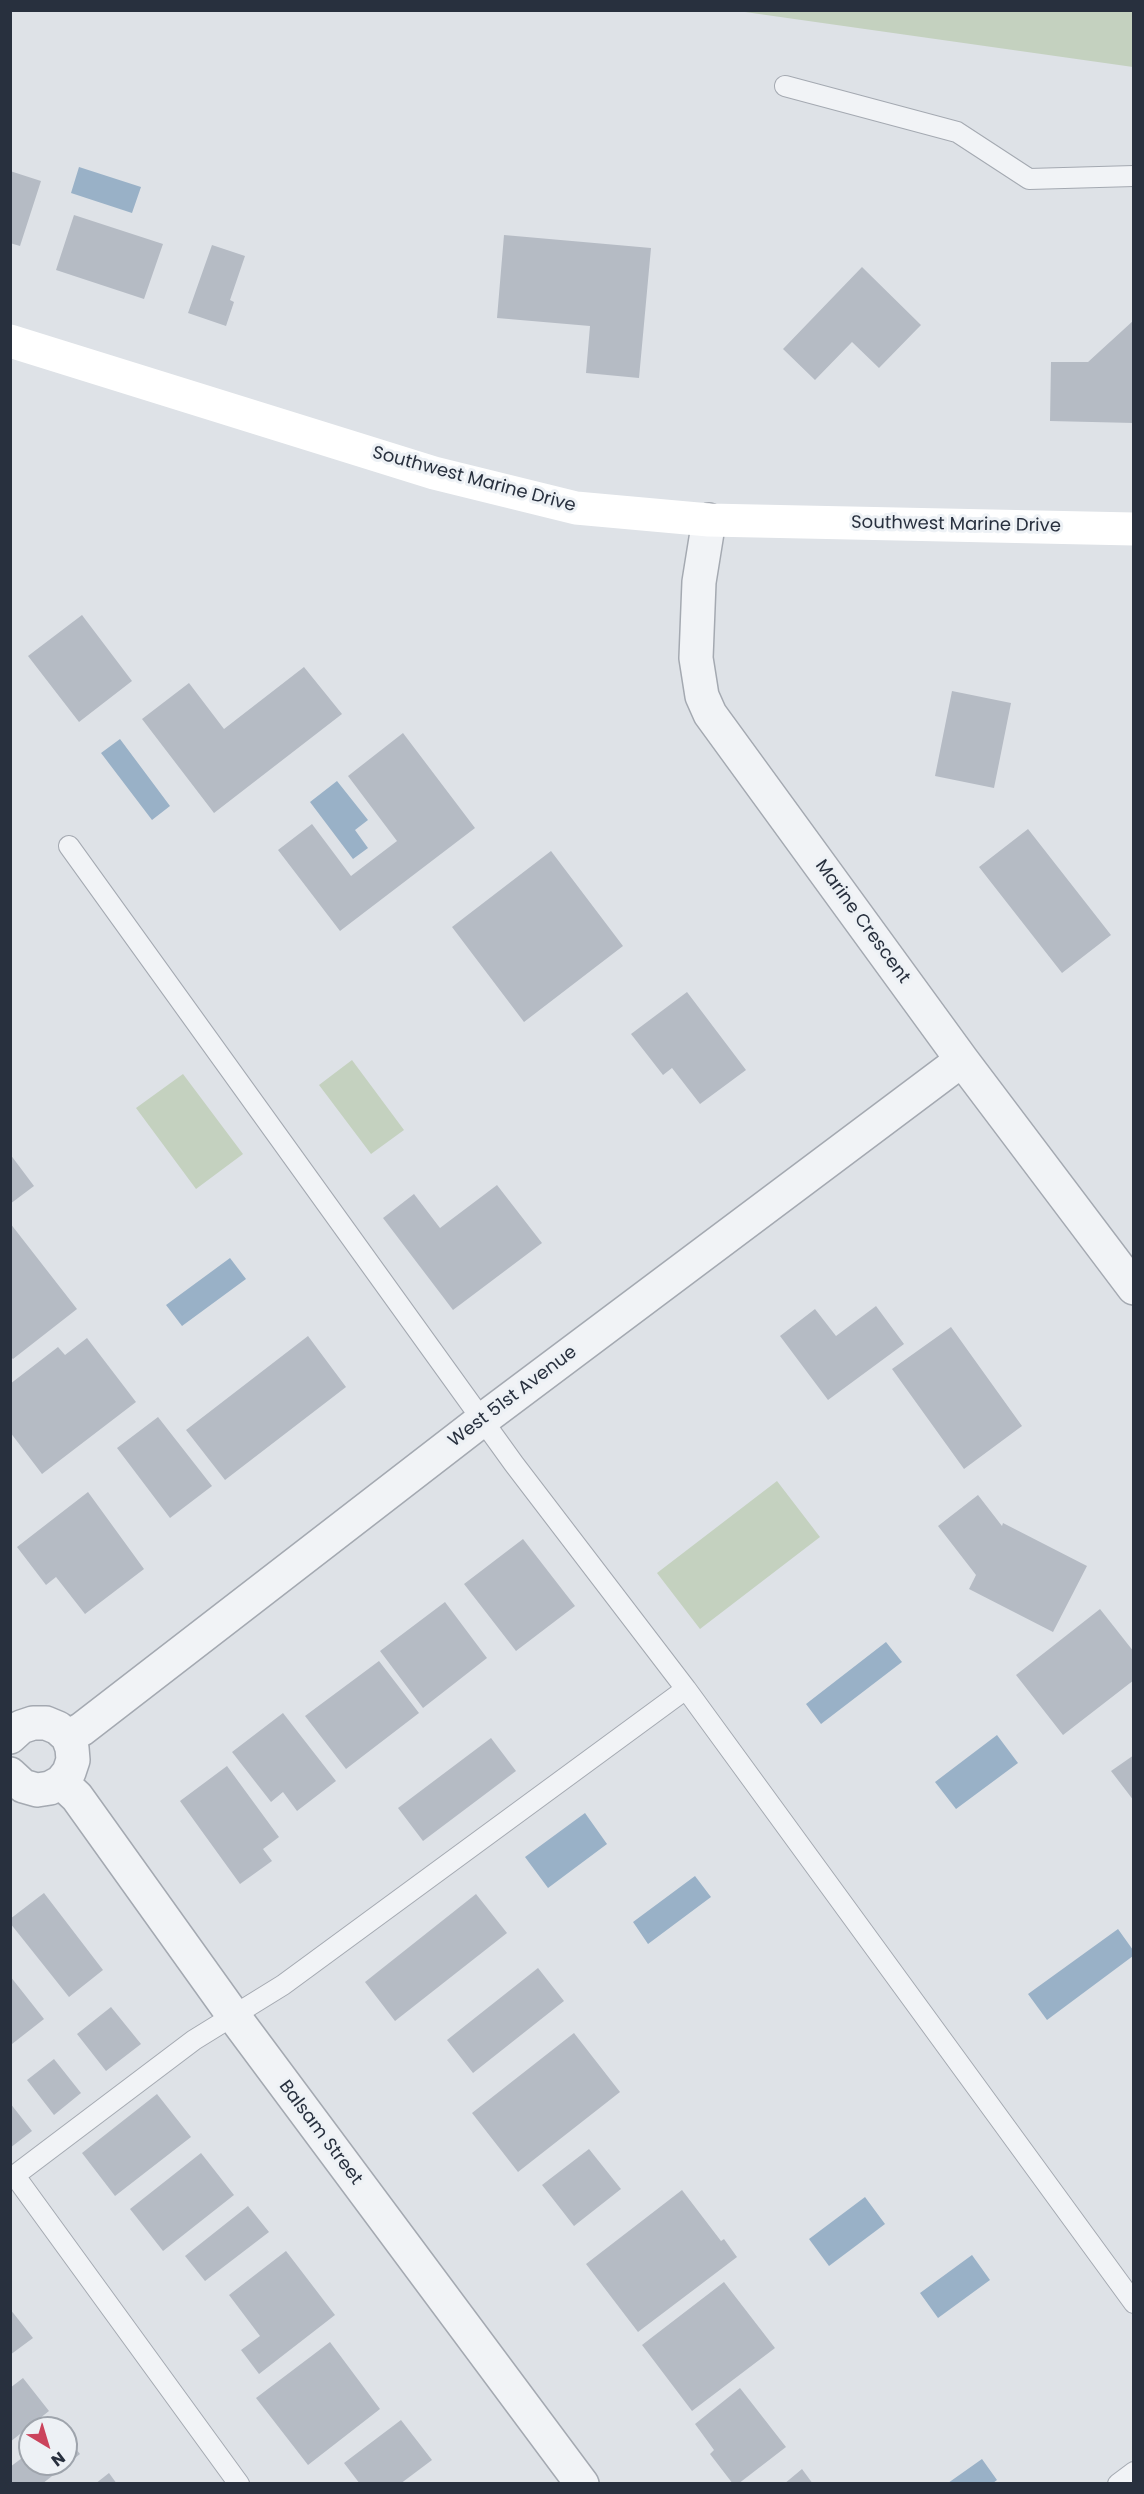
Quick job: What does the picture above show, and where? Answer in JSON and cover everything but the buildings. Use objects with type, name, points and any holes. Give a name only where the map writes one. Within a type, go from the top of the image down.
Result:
[{"type":"main road","name":"Southwest Marine Drive","points":[[10,341],[434,473],[576,508],[709,520],[1134,529]]},
{"type":"street","name":"Marine Crescent","points":[[709,520],[699,582],[696,658],[702,696],[710,714],[962,1060],[1134,1288]]},
{"type":"street","name":"West 51st Avenue","points":[[68,1737],[82,1730],[482,1420],[962,1060]]},
{"type":"street","points":[[11,1777],[23,1786],[37,1790],[50,1788],[61,1782],[69,1772],[73,1760],[68,1737],[58,1728],[46,1722],[14,1727]]},
{"type":"street","name":"Balsam Street","points":[[61,1782],[77,1797],[233,2016],[582,2484]]},
{"type":"lane","points":[[785,86],[957,132],[1029,179],[1134,176]]},
{"type":"lane","points":[[69,846],[482,1420],[686,1689],[1134,2303]]},
{"type":"lane","points":[[238,2484],[13,2177],[194,2040],[283,1985],[686,1689]]},
{"type":"lane","points":[[1118,2484],[1134,2472]]},
{"type":"green space","points":[[698,11],[1133,11],[1133,67],[745,12]]},
{"type":"green space","points":[[352,1060],[404,1130],[371,1154],[319,1085]]},
{"type":"green space","points":[[183,1074],[243,1154],[196,1189],[136,1108]]},
{"type":"green space","points":[[777,1481],[820,1537],[700,1629],[657,1573]]},
{"type":"water","points":[[79,167],[141,187],[132,213],[71,193]]},
{"type":"water","points":[[120,739],[170,806],[152,820],[101,753]]},
{"type":"water","points":[[337,781],[368,820],[355,830],[368,848],[353,859],[310,802]]},
{"type":"water","points":[[230,1258],[246,1279],[182,1326],[166,1305]]},
{"type":"water","points":[[886,1642],[902,1662],[821,1724],[806,1704]]},
{"type":"water","points":[[997,1735],[1018,1763],[956,1809],[935,1782]]},
{"type":"water","points":[[585,1813],[607,1844],[548,1888],[525,1857]]},
{"type":"water","points":[[695,1876],[711,1897],[648,1944],[633,1922]]},
{"type":"water","points":[[1118,1929],[1133,1950],[1133,1956],[1047,2020],[1028,1994]]},
{"type":"water","points":[[865,2197],[885,2224],[829,2266],[809,2239]]},
{"type":"water","points":[[972,2255],[990,2280],[938,2318],[920,2293]]},
{"type":"water","points":[[982,2459],[997,2480],[993,2483],[948,2483]]}]
